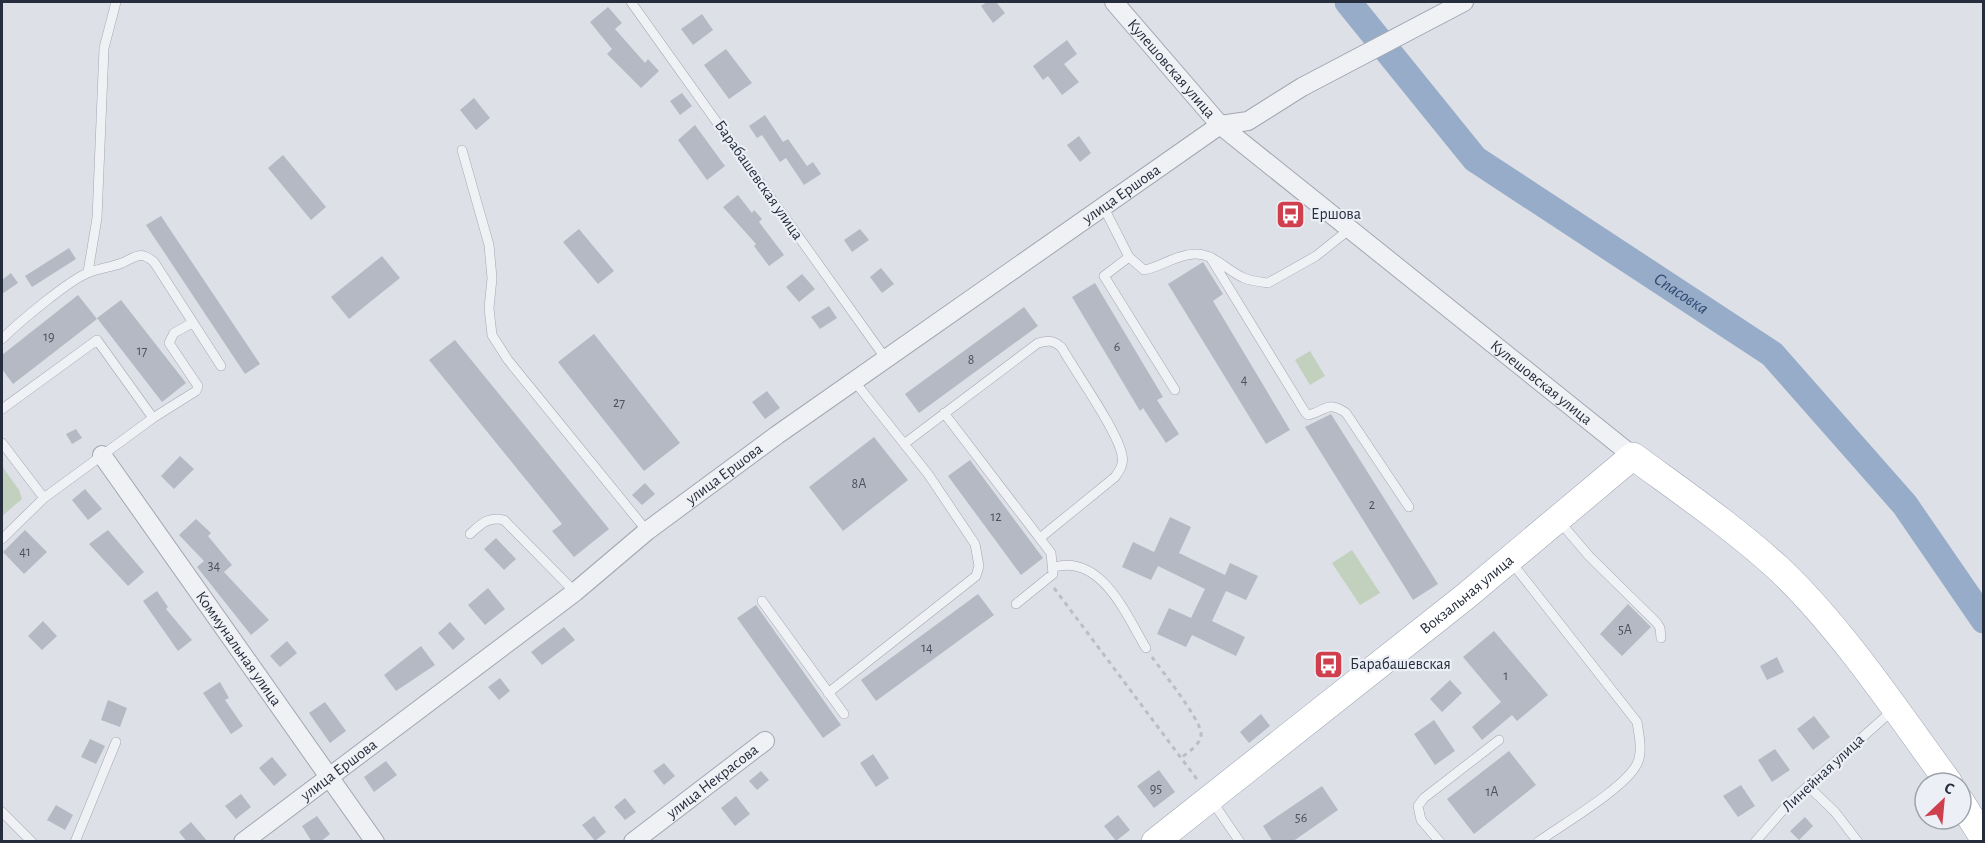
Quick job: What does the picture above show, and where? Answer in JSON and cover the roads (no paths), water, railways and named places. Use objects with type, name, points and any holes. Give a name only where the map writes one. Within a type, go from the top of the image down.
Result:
[{"type":"main road","name":"Вокзальная улица","points":[[1155,842],[1510,561],[1633,456]]},
{"type":"main road","name":"Кулешовская улица","points":[[1633,456],[1779,569],[1821,613],[1940,771]]},
{"type":"main road","points":[[1973,822],[1983,839]]},
{"type":"street","name":"Кулешовская улица","points":[[1114,2],[1220,125],[1633,456]]},
{"type":"street","points":[[1220,125],[1248,121],[1302,87],[1464,2]]},
{"type":"street","name":"улица Ершова","points":[[243,842],[575,592],[647,531],[886,359],[1220,125]]},
{"type":"street","name":"Коммунальная улица","points":[[102,455],[375,842]]},
{"type":"street","name":"улица Некрасова","points":[[633,842],[765,741]]},
{"type":"lane","points":[[88,272],[97,218],[104,48],[116,2]]},
{"type":"lane","name":"Барабашевская улица","points":[[630,2],[886,359]]},
{"type":"lane","points":[[462,150],[489,245],[492,278],[489,308],[492,335],[507,360],[647,531]]},
{"type":"lane","points":[[1104,208],[1129,257],[1144,270],[1167,260],[1194,254],[1210,256],[1244,278],[1268,284],[1316,256],[1351,228]]},
{"type":"lane","points":[[2,339],[37,309],[88,272],[123,263],[138,254],[146,255],[154,261],[221,366]]},
{"type":"lane","points":[[1210,256],[1305,412],[1308,415],[1314,414],[1326,406],[1336,406],[1346,413],[1409,507]]},
{"type":"lane","points":[[1129,257],[1104,276],[1175,390]]},
{"type":"lane","points":[[2,539],[44,498],[153,418],[191,396],[198,386],[169,342],[174,333],[192,323]]},
{"type":"lane","points":[[2,409],[97,340],[153,418]]},
{"type":"lane","points":[[904,444],[1038,343],[1047,340],[1062,348],[1111,430],[1122,456],[1122,465],[1115,477],[1040,538]]},
{"type":"lane","points":[[828,693],[976,576],[979,566],[975,544],[904,444],[855,382]]},
{"type":"lane","points":[[944,413],[1051,553],[1054,567],[1048,580],[1016,604]]},
{"type":"lane","points":[[2,443],[44,498]]},
{"type":"lane","points":[[470,534],[484,521],[494,517],[504,520],[575,592]]},
{"type":"lane","points":[[1558,520],[1589,556],[1657,623],[1660,628],[1660,638]]},
{"type":"lane","points":[[1510,561],[1636,722],[1640,740],[1638,761],[1628,777],[1538,842]]},
{"type":"lane","points":[[1054,567],[1077,565],[1098,577],[1115,596],[1146,648]]},
{"type":"lane","points":[[762,601],[844,714]]},
{"type":"lane","name":"Линейная улица","points":[[1755,842],[1808,786],[1895,708]]},
{"type":"lane","points":[[1440,842],[1421,820],[1418,806],[1424,798],[1499,740]]},
{"type":"lane","points":[[75,842],[116,742]]},
{"type":"lane","points":[[1808,786],[1835,812],[1858,842]]},
{"type":"lane","points":[[1210,798],[1239,842]]},
{"type":"lane","points":[[2,812],[32,842]]},
{"type":"waterway","name":"Спасовка","points":[[1348,2],[1475,159],[1772,354],[1905,505],[1984,620]]},
{"type":"place","name":"Ершова","points":[[1290,214]]},
{"type":"place","name":"Барабашевская","points":[[1329,664]]}]
